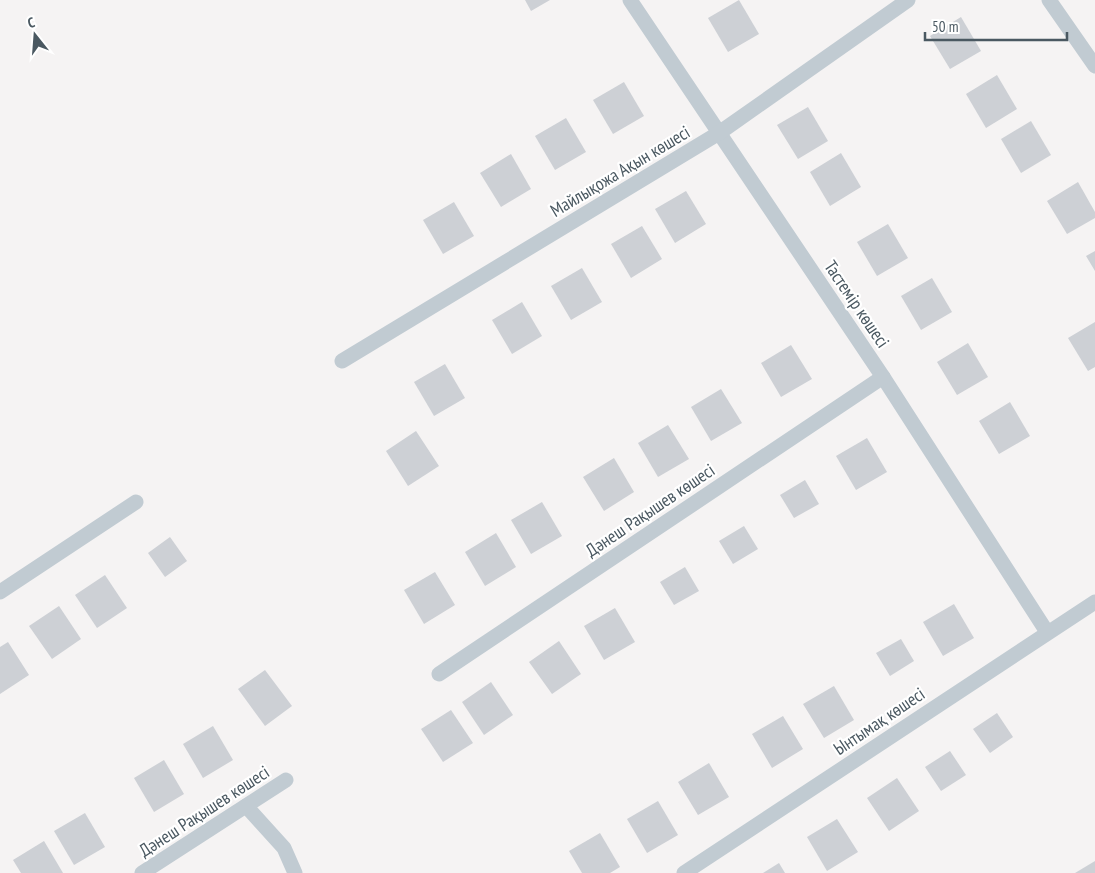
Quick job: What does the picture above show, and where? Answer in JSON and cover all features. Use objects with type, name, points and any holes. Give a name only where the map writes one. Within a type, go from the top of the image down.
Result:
[{"type":"street","name":"Тастемір көшесі","points":[[630,0],[883,377],[1047,632]]},
{"type":"street","name":"Майлықожа Ақын көшесі","points":[[342,361],[719,133],[908,0]]},
{"type":"street","points":[[1049,0],[1095,66]]},
{"type":"street","name":"Дәнеш Рақышев көшесі","points":[[439,674],[883,377]]},
{"type":"street","points":[[0,592],[136,502]]},
{"type":"street","name":"Ынтымақ көшесі","points":[[684,873],[1095,602]]},
{"type":"street","name":"Дәнеш Рақышев көшесі","points":[[142,873],[286,780]]},
{"type":"street","points":[[246,806],[284,848],[295,873]]},
{"type":"building","points":[[525,0],[550,0],[531,11]]},
{"type":"building","points":[[739,0],[759,34],[728,52],[708,18]]},
{"type":"building","points":[[961,17],[981,51],[950,69],[930,36]]},
{"type":"building","points":[[997,75],[1017,109],[986,128],[966,94]]},
{"type":"building","points":[[624,82],[644,116],[613,134],[593,100]]},
{"type":"building","points":[[808,107],[828,141],[798,159],[777,125]]},
{"type":"building","points":[[566,118],[586,152],[555,170],[535,136]]},
{"type":"building","points":[[1031,121],[1051,155],[1021,173],[1001,139]]},
{"type":"building","points":[[841,153],[861,187],[830,206],[810,172]]},
{"type":"building","points":[[511,154],[531,189],[501,207],[480,173]]},
{"type":"building","points":[[1078,182],[1095,212],[1095,218],[1067,234],[1047,201]]},
{"type":"building","points":[[686,191],[706,224],[675,243],[655,209]]},
{"type":"building","points":[[454,202],[474,236],[443,254],[423,220]]},
{"type":"building","points":[[888,224],[908,258],[877,276],[857,242]]},
{"type":"building","points":[[642,226],[662,259],[631,278],[611,244]]},
{"type":"building","points":[[1095,251],[1095,271],[1086,256]]},
{"type":"building","points":[[582,268],[602,302],[571,320],[551,286]]},
{"type":"building","points":[[932,278],[952,312],[921,330],[901,296]]},
{"type":"building","points":[[522,302],[542,336],[512,354],[492,320]]},
{"type":"building","points":[[1095,322],[1095,367],[1088,371],[1068,338]]},
{"type":"building","points":[[968,343],[988,377],[957,395],[937,362]]},
{"type":"building","points":[[791,345],[812,379],[781,397],[761,363]]},
{"type":"building","points":[[445,364],[465,398],[434,416],[414,382]]},
{"type":"building","points":[[721,389],[742,423],[711,441],[691,407]]},
{"type":"building","points":[[1010,402],[1030,436],[999,454],[979,421]]},
{"type":"building","points":[[668,425],[689,459],[658,477],[638,443]]},
{"type":"building","points":[[416,431],[439,466],[408,486],[386,451]]},
{"type":"building","points":[[867,438],[887,472],[856,490],[836,456]]},
{"type":"building","points":[[614,458],[634,492],[604,511],[583,477]]},
{"type":"building","points":[[805,480],[819,504],[794,518],[780,495]]},
{"type":"building","points":[[542,502],[562,536],[531,554],[511,520]]},
{"type":"building","points":[[744,526],[758,549],[733,564],[719,541]]},
{"type":"building","points":[[496,533],[516,567],[485,586],[465,552]]},
{"type":"building","points":[[170,537],[187,561],[165,577],[148,553]]},
{"type":"building","points":[[685,567],[699,591],[674,605],[660,582]]},
{"type":"building","points":[[435,572],[455,605],[424,624],[404,590]]},
{"type":"building","points":[[105,575],[127,608],[97,628],[75,595]]},
{"type":"building","points":[[954,604],[974,638],[943,656],[923,622]]},
{"type":"building","points":[[59,606],[81,639],[52,659],[29,626]]},
{"type":"building","points":[[615,608],[635,642],[604,660],[584,626]]},
{"type":"building","points":[[901,639],[914,661],[890,676],[876,653]]},
{"type":"building","points":[[559,641],[581,674],[552,694],[529,662]]},
{"type":"building","points":[[8,642],[29,675],[0,694],[0,647]]},
{"type":"building","points":[[265,670],[292,706],[265,726],[238,689]]},
{"type":"building","points":[[491,682],[513,715],[484,735],[462,702]]},
{"type":"building","points":[[834,686],[854,720],[824,738],[803,704]]},
{"type":"building","points":[[451,710],[473,743],[443,762],[421,729]]},
{"type":"building","points":[[997,713],[1013,737],[990,753],[973,729]]},
{"type":"building","points":[[783,716],[803,749],[772,768],[752,734]]},
{"type":"building","points":[[213,726],[233,760],[203,778],[183,744]]},
{"type":"building","points":[[950,751],[966,775],[941,791],[925,767]]},
{"type":"building","points":[[164,760],[184,794],[154,812],[134,778]]},
{"type":"building","points":[[709,763],[729,797],[698,815],[678,782]]},
{"type":"building","points":[[897,778],[919,811],[889,831],[867,798]]},
{"type":"building","points":[[658,801],[678,835],[647,853],[627,819]]},
{"type":"building","points":[[85,813],[105,847],[74,865],[54,831]]},
{"type":"building","points":[[837,819],[858,852],[827,871],[807,837]]},
{"type":"building","points":[[600,833],[620,867],[610,873],[582,873],[569,851]]},
{"type":"building","points":[[44,841],[63,873],[21,873],[13,860]]},
{"type":"building","points":[[1095,861],[1095,873],[1075,873]]},
{"type":"building","points":[[779,863],[785,873],[763,873]]}]
